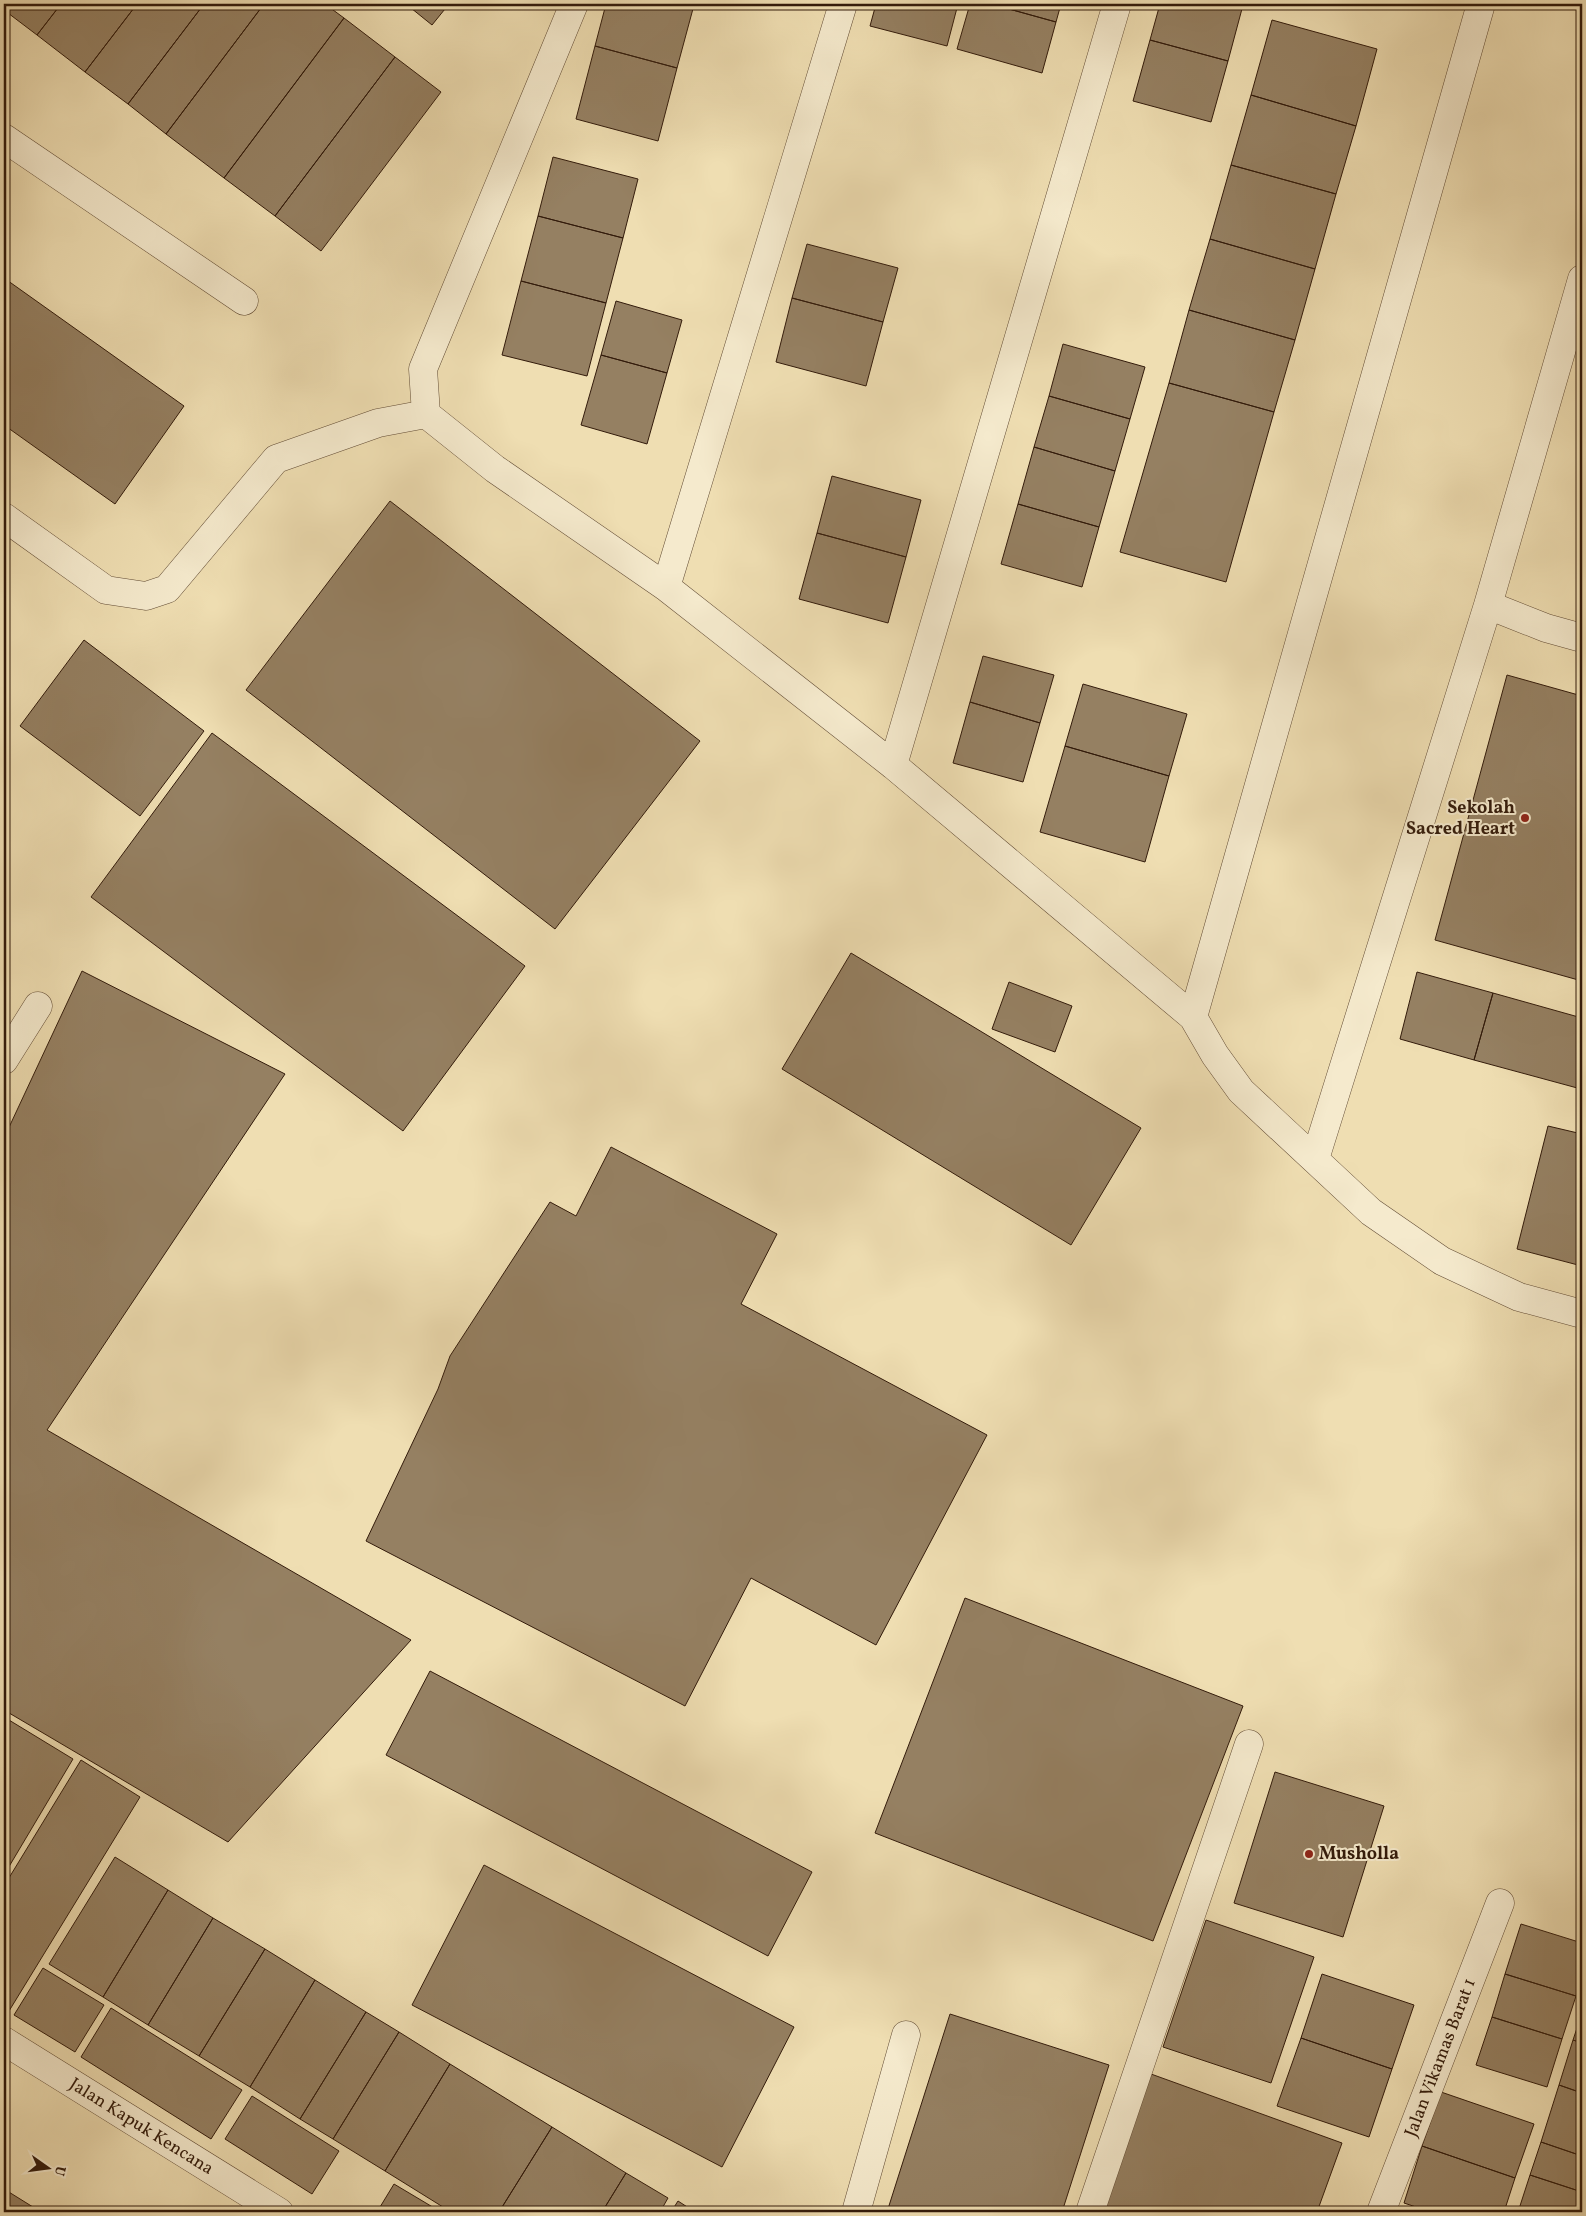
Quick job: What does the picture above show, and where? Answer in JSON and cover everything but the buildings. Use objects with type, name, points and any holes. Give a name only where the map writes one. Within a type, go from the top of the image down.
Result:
[{"type":"street","points":[[574,4],[423,369],[426,414],[495,469],[666,587],[893,765],[1193,1017],[1215,1055],[1241,1091],[1371,1212],[1442,1261],[1519,1297],[1582,1314]]},
{"type":"street","points":[[666,587],[843,4]]},
{"type":"street","points":[[893,765],[1117,4]]},
{"type":"street","points":[[1193,1017],[1481,4]]},
{"type":"street","points":[[4,138],[244,301]]},
{"type":"street","points":[[1315,1159],[1488,605],[1582,278]]},
{"type":"street","points":[[4,518],[106,590],[146,596],[167,589],[276,459],[378,422],[426,414]]},
{"type":"street","points":[[1488,605],[1546,628],[1582,638]]},
{"type":"street","points":[[4,1060],[38,1006]]},
{"type":"street","points":[[1090,2212],[1249,1744]]},
{"type":"street","name":"Jalan Vikamas Barat 1","points":[[1381,2212],[1500,1903]]},
{"type":"street","points":[[856,2212],[906,2035]]},
{"type":"street","name":"Jalan Kapuk Kencana","points":[[4,2041],[279,2212]]},
{"type":"place","name":"Sekolah Sacred Heart","points":[[1525,818]]},
{"type":"place","name":"Musholla","points":[[1309,1854]]}]
